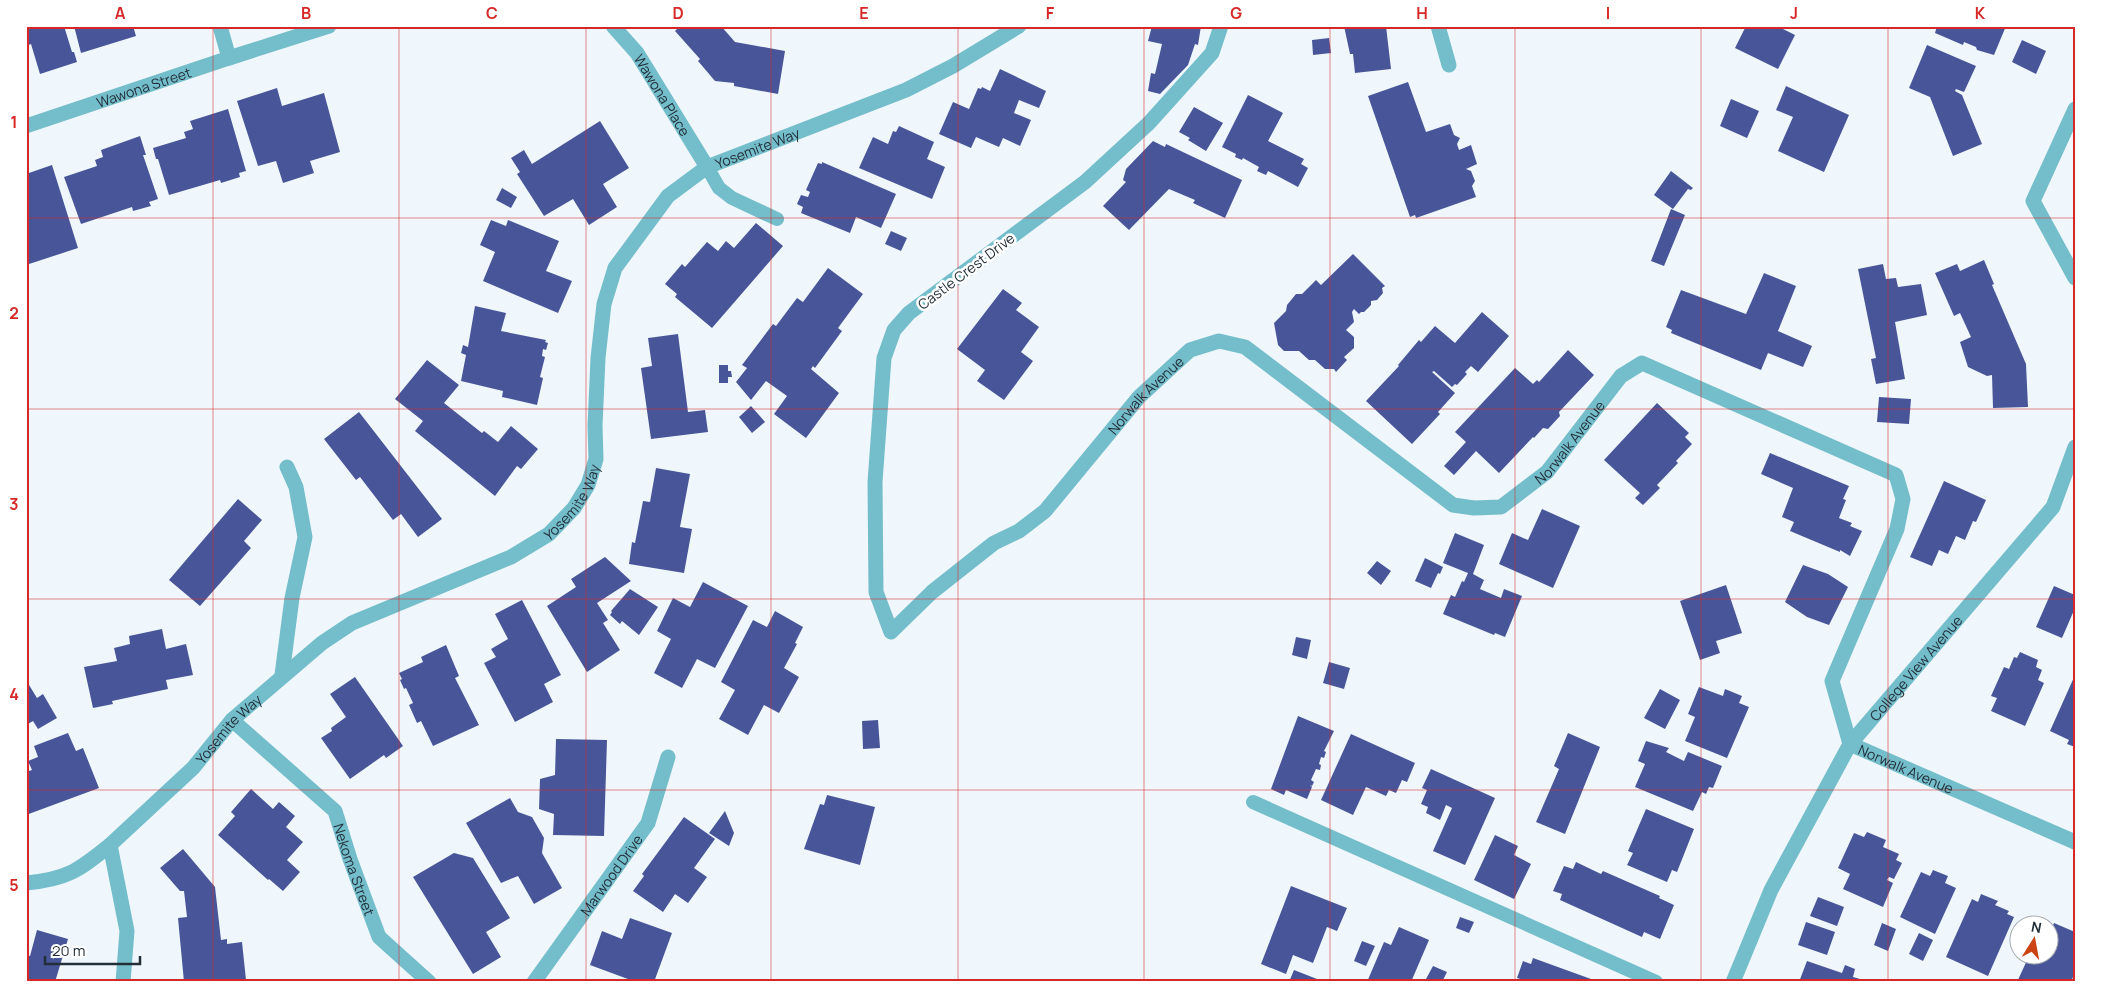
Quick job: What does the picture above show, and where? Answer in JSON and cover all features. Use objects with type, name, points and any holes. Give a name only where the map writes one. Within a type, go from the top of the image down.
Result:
[{"type":"street","points":[[220,26],[229,58],[329,26]]},
{"type":"street","name":"Wawona Place","points":[[613,26],[637,53],[707,167]]},
{"type":"street","name":"Yosemite Way","points":[[26,883],[48,881],[77,871],[110,844],[193,768],[232,720],[282,675],[322,643],[352,623],[511,557],[549,534],[574,508],[588,485],[596,459],[595,426],[598,358],[604,304],[615,268],[668,196],[707,167],[906,90],[953,66],[1019,26]]},
{"type":"street","name":"Castle Crest Drive","points":[[876,592],[875,473],[884,358],[894,330],[910,313],[1085,182],[1142,129],[1212,53],[1221,26]]},
{"type":"street","points":[[1438,26],[1449,65]]},
{"type":"street","name":"Wawona Street","points":[[26,126],[229,58]]},
{"type":"street","points":[[2075,109],[2033,201],[2075,278]]},
{"type":"street","name":"Norwalk Avenue","points":[[876,592],[891,632],[932,592],[994,543],[1019,531],[1045,511],[1139,396],[1190,350],[1219,341],[1245,347],[1453,505],[1474,508],[1501,507],[1547,472],[1621,376],[1642,363],[1896,475],[1903,500],[1897,529],[1832,681],[1850,744],[2075,842]]},
{"type":"street","name":"College View Avenue","points":[[1733,982],[1771,890],[1850,744],[2053,506],[2075,447]]},
{"type":"street","points":[[282,675],[292,598],[305,537],[296,487],[287,466]]},
{"type":"street","name":"Nekoma Street","points":[[232,720],[335,811],[350,859],[379,937],[429,982]]},
{"type":"street","name":"Marwood Drive","points":[[534,982],[648,823],[668,757]]},
{"type":"street","points":[[110,844],[127,931],[123,982]]},
{"type":"lane","points":[[707,167],[719,188],[732,198],[777,219]]},
{"type":"lane","points":[[1253,802],[1656,982]]},
{"type":"building","points":[[26,26],[64,26],[77,62],[40,74],[31,44],[26,46]]},
{"type":"building","points":[[74,26],[133,26],[136,36],[81,53]]},
{"type":"building","points":[[680,26],[721,26],[735,42],[785,51],[778,94],[734,86],[734,83],[715,81],[698,61],[700,59],[675,31]]},
{"type":"building","points":[[1152,26],[1201,26],[1198,45],[1195,44],[1188,65],[1160,94],[1148,91],[1151,73],[1155,74],[1162,44],[1148,41]]},
{"type":"building","points":[[1344,26],[1386,26],[1391,69],[1355,73],[1353,54],[1350,54]]},
{"type":"building","points":[[1746,26],[1777,26],[1795,35],[1778,69],[1735,48]]},
{"type":"building","points":[[1937,26],[2006,26],[1994,55],[1977,50],[1976,47],[1964,42],[1963,45],[1935,33]]},
{"type":"building","points":[[1329,38],[1331,53],[1313,55],[1312,40]]},
{"type":"building","points":[[2022,40],[2046,51],[2036,74],[2012,62]]},
{"type":"building","points":[[1927,45],[1976,66],[1964,92],[1956,89],[1955,91],[1962,95],[1982,144],[1953,156],[1930,97],[1909,88]]},
{"type":"building","points":[[1000,69],[1046,91],[1039,108],[1019,100],[1014,113],[1031,120],[1020,146],[1003,138],[999,147],[976,137],[971,148],[939,134],[953,102],[969,109],[978,88],[981,89],[982,87],[990,91]]},
{"type":"building","points":[[1408,82],[1426,132],[1450,124],[1454,135],[1460,138],[1457,144],[1459,150],[1471,145],[1477,164],[1466,169],[1471,171],[1475,181],[1472,186],[1476,197],[1416,218],[1415,215],[1410,217],[1368,96]]},
{"type":"building","points":[[1786,86],[1849,115],[1824,172],[1778,151],[1793,117],[1776,110]]},
{"type":"building","points":[[277,88],[282,106],[324,93],[340,152],[310,161],[314,173],[283,183],[276,161],[258,166],[237,101]]},
{"type":"building","points":[[1248,95],[1283,113],[1268,141],[1304,159],[1301,164],[1308,168],[1298,187],[1268,171],[1266,175],[1257,171],[1259,167],[1243,158],[1242,160],[1235,157],[1236,154],[1222,147]]},
{"type":"building","points":[[1731,99],[1759,111],[1747,138],[1720,126]]},
{"type":"building","points":[[1194,107],[1223,123],[1206,151],[1179,132]]},
{"type":"building","points":[[228,109],[246,171],[239,173],[240,177],[221,183],[220,180],[169,195],[153,148],[186,138],[184,132],[193,129],[190,121]]},
{"type":"building","points":[[600,121],[629,168],[603,184],[617,207],[589,225],[573,199],[544,216],[517,174],[520,172],[511,158],[524,150],[532,164]]},
{"type":"building","points":[[899,126],[934,142],[927,159],[945,167],[932,199],[859,168],[873,137],[888,144],[893,131],[896,132]]},
{"type":"building","points":[[140,136],[146,155],[143,155],[158,199],[149,202],[151,206],[133,211],[132,207],[81,224],[64,177],[97,166],[95,160],[103,157],[101,150]]},
{"type":"building","points":[[1153,141],[1165,147],[1166,144],[1242,180],[1225,218],[1193,203],[1195,200],[1169,189],[1129,230],[1103,206],[1126,182],[1123,180],[1126,169]]},
{"type":"building","points":[[822,162],[896,194],[881,228],[856,217],[850,233],[801,213],[803,207],[797,204],[801,195],[808,197],[810,192],[806,190],[818,163],[822,164]]},
{"type":"building","points":[[52,165],[78,248],[26,265],[26,174]]},
{"type":"building","points":[[1671,171],[1693,188],[1691,190],[1688,189],[1673,209],[1654,195]]},
{"type":"building","points":[[502,188],[517,197],[511,208],[496,200]]},
{"type":"building","points":[[1671,209],[1685,215],[1664,266],[1651,261]]},
{"type":"building","points":[[491,220],[506,226],[508,220],[559,241],[546,271],[572,281],[558,313],[483,281],[495,252],[480,245]]},
{"type":"building","points":[[756,223],[783,246],[712,328],[675,297],[677,294],[665,284],[682,264],[685,267],[707,242],[718,251],[726,241],[734,248]]},
{"type":"building","points":[[891,231],[907,238],[901,251],[885,244]]},
{"type":"building","points":[[1353,254],[1385,286],[1382,288],[1383,293],[1377,300],[1371,301],[1371,305],[1364,312],[1359,314],[1354,309],[1352,312],[1354,322],[1346,330],[1354,337],[1354,348],[1344,357],[1347,360],[1336,372],[1334,369],[1325,369],[1315,360],[1309,360],[1299,351],[1284,351],[1278,345],[1274,323],[1286,311],[1287,305],[1296,294],[1302,294],[1316,280],[1321,285]]},
{"type":"building","points":[[1984,260],[1994,284],[1992,285],[2026,364],[2028,407],[1993,408],[1992,375],[1987,376],[1968,367],[1960,342],[1971,337],[1960,313],[1954,316],[1935,273],[1957,264],[1960,271]]},
{"type":"building","points":[[1883,264],[1886,279],[1896,278],[1898,287],[1921,284],[1927,315],[1895,322],[1905,379],[1876,384],[1871,359],[1876,358],[1858,269]]},
{"type":"building","points":[[828,268],[863,294],[838,328],[842,331],[815,368],[813,366],[811,369],[839,393],[806,438],[774,414],[787,396],[766,381],[751,400],[736,382],[747,368],[742,365],[773,324],[776,326],[797,298],[803,302]]},
{"type":"building","points":[[1764,273],[1796,286],[1778,331],[1812,346],[1803,367],[1768,353],[1761,370],[1671,333],[1672,330],[1666,327],[1681,290],[1746,314]]},
{"type":"building","points":[[1003,289],[1022,303],[1016,310],[1039,327],[1021,352],[1033,361],[1004,400],[977,381],[985,370],[957,349]]},
{"type":"building","points":[[475,306],[506,313],[501,331],[546,340],[545,342],[548,343],[546,350],[543,349],[542,356],[545,357],[540,377],[543,378],[537,405],[502,397],[503,391],[461,381],[466,355],[461,353],[463,345],[468,347]]},
{"type":"building","points":[[1482,312],[1509,336],[1478,372],[1471,366],[1465,372],[1467,374],[1457,385],[1455,384],[1452,387],[1434,371],[1432,372],[1455,393],[1438,412],[1440,414],[1412,444],[1366,401],[1399,366],[1419,340],[1421,342],[1435,326],[1455,343]]},
{"type":"building","points":[[678,334],[688,412],[705,410],[708,432],[651,439],[641,368],[652,366],[648,338]]},
{"type":"building","points":[[1568,350],[1594,375],[1559,412],[1560,416],[1548,429],[1543,428],[1499,473],[1476,451],[1454,475],[1444,466],[1466,442],[1455,432],[1515,368],[1533,384],[1537,380],[1539,382]]},
{"type":"building","points":[[427,360],[459,385],[444,403],[482,433],[484,431],[498,442],[511,426],[538,449],[521,469],[517,466],[495,496],[415,431],[423,421],[395,399]]},
{"type":"building","points":[[719,365],[728,365],[728,371],[731,371],[732,377],[728,377],[728,383],[719,383]]},
{"type":"building","points":[[1879,397],[1911,399],[1909,424],[1877,422]]},
{"type":"building","points":[[1657,403],[1689,433],[1685,437],[1692,444],[1676,461],[1678,463],[1657,485],[1660,488],[1643,505],[1635,498],[1640,493],[1604,460]]},
{"type":"building","points":[[751,406],[765,422],[752,433],[739,417]]},
{"type":"building","points":[[359,412],[442,519],[418,537],[401,514],[393,520],[360,477],[356,480],[324,439]]},
{"type":"building","points":[[1770,453],[1849,486],[1843,499],[1846,500],[1839,518],[1852,523],[1850,526],[1862,531],[1850,556],[1840,550],[1840,552],[1790,531],[1794,522],[1782,517],[1793,488],[1761,474]]},
{"type":"building","points":[[656,468],[690,474],[680,527],[692,529],[684,573],[629,564],[632,542],[635,543],[643,501],[650,502]]},
{"type":"building","points":[[1944,481],[1986,500],[1976,522],[1973,521],[1965,540],[1956,536],[1948,554],[1939,550],[1932,566],[1910,557]]},
{"type":"building","points":[[238,499],[262,520],[244,541],[251,548],[200,606],[169,580]]},
{"type":"building","points":[[1542,509],[1580,526],[1553,588],[1499,564],[1512,533],[1528,540]]},
{"type":"building","points":[[1455,533],[1484,545],[1473,574],[1484,580],[1480,589],[1501,598],[1504,589],[1522,596],[1505,637],[1495,633],[1494,635],[1443,614],[1451,595],[1455,597],[1468,573],[1443,563]]},
{"type":"building","points":[[605,557],[631,581],[597,603],[608,620],[603,623],[620,650],[587,672],[547,606],[576,587],[571,579]]},
{"type":"building","points":[[1425,558],[1443,567],[1431,588],[1415,581]]},
{"type":"building","points":[[1377,561],[1391,571],[1381,585],[1367,573]]},
{"type":"building","points":[[1803,565],[1828,574],[1848,587],[1829,625],[1807,617],[1785,602]]},
{"type":"building","points":[[703,582],[748,606],[715,668],[697,659],[682,688],[654,673],[671,639],[657,631],[673,598],[690,607]]},
{"type":"building","points":[[1726,585],[1742,633],[1716,641],[1720,653],[1700,660],[1680,601]]},
{"type":"building","points":[[2054,586],[2075,595],[2075,608],[2062,638],[2036,627]]},
{"type":"building","points":[[630,589],[658,607],[639,635],[622,621],[620,624],[610,615],[611,611]]},
{"type":"building","points":[[522,600],[561,675],[544,684],[553,702],[515,722],[484,663],[496,657],[491,649],[508,639],[495,614]]},
{"type":"building","points":[[775,611],[803,627],[795,643],[797,644],[784,668],[799,677],[779,713],[764,705],[748,735],[719,719],[735,690],[721,682],[753,620],[767,627]]},
{"type":"building","points":[[162,629],[166,649],[186,644],[193,675],[166,680],[168,689],[112,701],[113,704],[93,708],[84,667],[117,661],[114,648],[130,644],[129,636]]},
{"type":"building","points":[[1296,637],[1311,640],[1307,659],[1292,655]]},
{"type":"building","points":[[446,645],[459,676],[455,678],[479,725],[433,746],[421,721],[417,723],[409,705],[413,703],[406,688],[404,689],[399,673],[423,662],[421,657]]},
{"type":"building","points":[[2020,652],[2038,660],[2036,667],[2042,670],[2038,680],[2044,683],[2025,726],[1991,711],[1997,698],[1991,696],[2004,667],[2009,669],[2014,657],[2017,658]]},
{"type":"building","points":[[1329,662],[1350,668],[1344,689],[1323,683]]},
{"type":"building","points":[[2075,675],[2075,747],[2067,744],[2069,740],[2050,731]]},
{"type":"building","points":[[355,677],[403,746],[386,758],[384,755],[350,779],[321,738],[332,731],[331,728],[346,717],[330,694]]},
{"type":"building","points":[[26,680],[37,698],[43,694],[57,718],[38,729],[33,721],[26,725]]},
{"type":"building","points":[[1699,687],[1723,696],[1725,689],[1742,696],[1739,703],[1749,707],[1727,758],[1685,741],[1695,717],[1688,714]]},
{"type":"building","points":[[1660,689],[1680,700],[1665,729],[1644,718]]},
{"type":"building","points":[[1298,716],[1334,731],[1324,751],[1326,752],[1324,758],[1321,757],[1320,770],[1316,769],[1311,780],[1314,782],[1312,786],[1310,785],[1312,787],[1307,799],[1286,790],[1284,795],[1271,789]]},
{"type":"building","points":[[878,720],[880,748],[863,749],[862,721]]},
{"type":"building","points":[[68,733],[76,751],[83,748],[99,788],[26,815],[26,772],[32,770],[28,761],[38,757],[34,746]]},
{"type":"building","points":[[1568,733],[1600,747],[1565,834],[1536,822],[1559,769],[1554,766]]},
{"type":"building","points":[[1351,734],[1415,763],[1407,782],[1402,780],[1396,793],[1389,790],[1386,796],[1366,787],[1353,815],[1321,800]]},
{"type":"building","points":[[556,739],[607,740],[604,836],[553,835],[554,814],[539,809],[540,779],[555,775]]},
{"type":"building","points":[[1646,741],[1669,748],[1666,752],[1684,761],[1688,752],[1722,766],[1713,788],[1709,787],[1706,794],[1702,792],[1693,811],[1635,787],[1645,764],[1638,761]]},
{"type":"building","points":[[1431,769],[1495,798],[1465,865],[1433,851],[1452,808],[1446,805],[1440,820],[1426,813],[1428,807],[1421,804],[1427,790],[1422,788]]},
{"type":"building","points":[[251,789],[273,809],[279,802],[295,816],[286,827],[303,842],[287,860],[300,872],[283,891],[218,835],[235,816],[231,812]]},
{"type":"building","points":[[827,795],[875,807],[860,865],[804,849],[820,804],[824,805]]},
{"type":"building","points":[[510,798],[518,812],[532,817],[544,838],[542,853],[562,888],[534,904],[518,876],[501,883],[466,823]]},
{"type":"building","points":[[1646,809],[1694,829],[1677,872],[1672,870],[1667,882],[1627,865],[1633,853],[1628,851]]},
{"type":"building","points":[[725,811],[734,833],[729,846],[709,833]]},
{"type":"building","points":[[684,817],[715,839],[694,868],[707,877],[688,903],[675,894],[663,912],[633,891],[644,876],[642,874]]},
{"type":"building","points":[[1867,832],[1886,840],[1883,847],[1899,854],[1896,860],[1902,863],[1894,879],[1889,877],[1887,880],[1893,883],[1883,907],[1843,889],[1850,874],[1838,868],[1854,833],[1864,837]]},
{"type":"building","points":[[1495,835],[1518,846],[1514,855],[1531,864],[1514,899],[1474,880]]},
{"type":"building","points":[[183,849],[215,887],[221,940],[227,939],[227,944],[242,942],[246,980],[184,982],[178,918],[187,917],[184,891],[180,891],[160,868]]},
{"type":"building","points":[[454,853],[473,858],[510,918],[486,932],[501,957],[473,974],[413,877]]},
{"type":"building","points":[[1576,862],[1601,874],[1603,871],[1660,896],[1659,898],[1674,905],[1660,939],[1644,932],[1642,937],[1560,900],[1562,894],[1553,891],[1564,866],[1573,869]]},
{"type":"building","points":[[1933,870],[1948,876],[1945,883],[1956,888],[1935,934],[1900,917],[1921,872],[1930,876]]},
{"type":"building","points":[[1291,886],[1347,908],[1337,931],[1327,927],[1313,963],[1293,955],[1286,974],[1261,964]]},
{"type":"building","points":[[1981,894],[1998,901],[1995,905],[2009,911],[2007,914],[2012,916],[2008,916],[2008,931],[1988,976],[1946,957],[1972,899],[1978,902]]},
{"type":"building","points":[[1818,897],[1844,907],[1837,926],[1810,916]]},
{"type":"building","points":[[1460,917],[1474,922],[1469,933],[1456,928]]},
{"type":"building","points":[[630,918],[672,933],[654,982],[636,982],[590,965],[602,931],[622,939]]},
{"type":"building","points":[[1806,922],[1835,932],[1827,955],[1798,945]]},
{"type":"building","points":[[1882,923],[1896,929],[1888,951],[1874,945]]},
{"type":"building","points":[[2058,925],[2075,932],[2075,972],[2071,982],[2017,982],[2024,966],[2058,966]]},
{"type":"building","points":[[1399,927],[1429,940],[1411,982],[1367,982],[1384,942],[1391,945]]},
{"type":"building","points":[[37,930],[68,939],[55,982],[26,982],[26,955],[30,956]]},
{"type":"building","points":[[1919,933],[1933,940],[1923,961],[1909,954]]},
{"type":"building","points":[[1362,941],[1375,946],[1366,966],[1354,961]]},
{"type":"building","points":[[1533,958],[1591,979],[1590,982],[1523,982],[1524,980],[1517,978],[1523,961],[1531,964]]},
{"type":"building","points":[[1807,961],[1842,973],[1845,965],[1855,969],[1853,977],[1860,979],[1859,982],[1799,982]]},
{"type":"building","points":[[1433,966],[1447,972],[1442,982],[1426,979]]},
{"type":"building","points":[[1294,970],[1324,980],[1323,982],[1289,982]]}]
